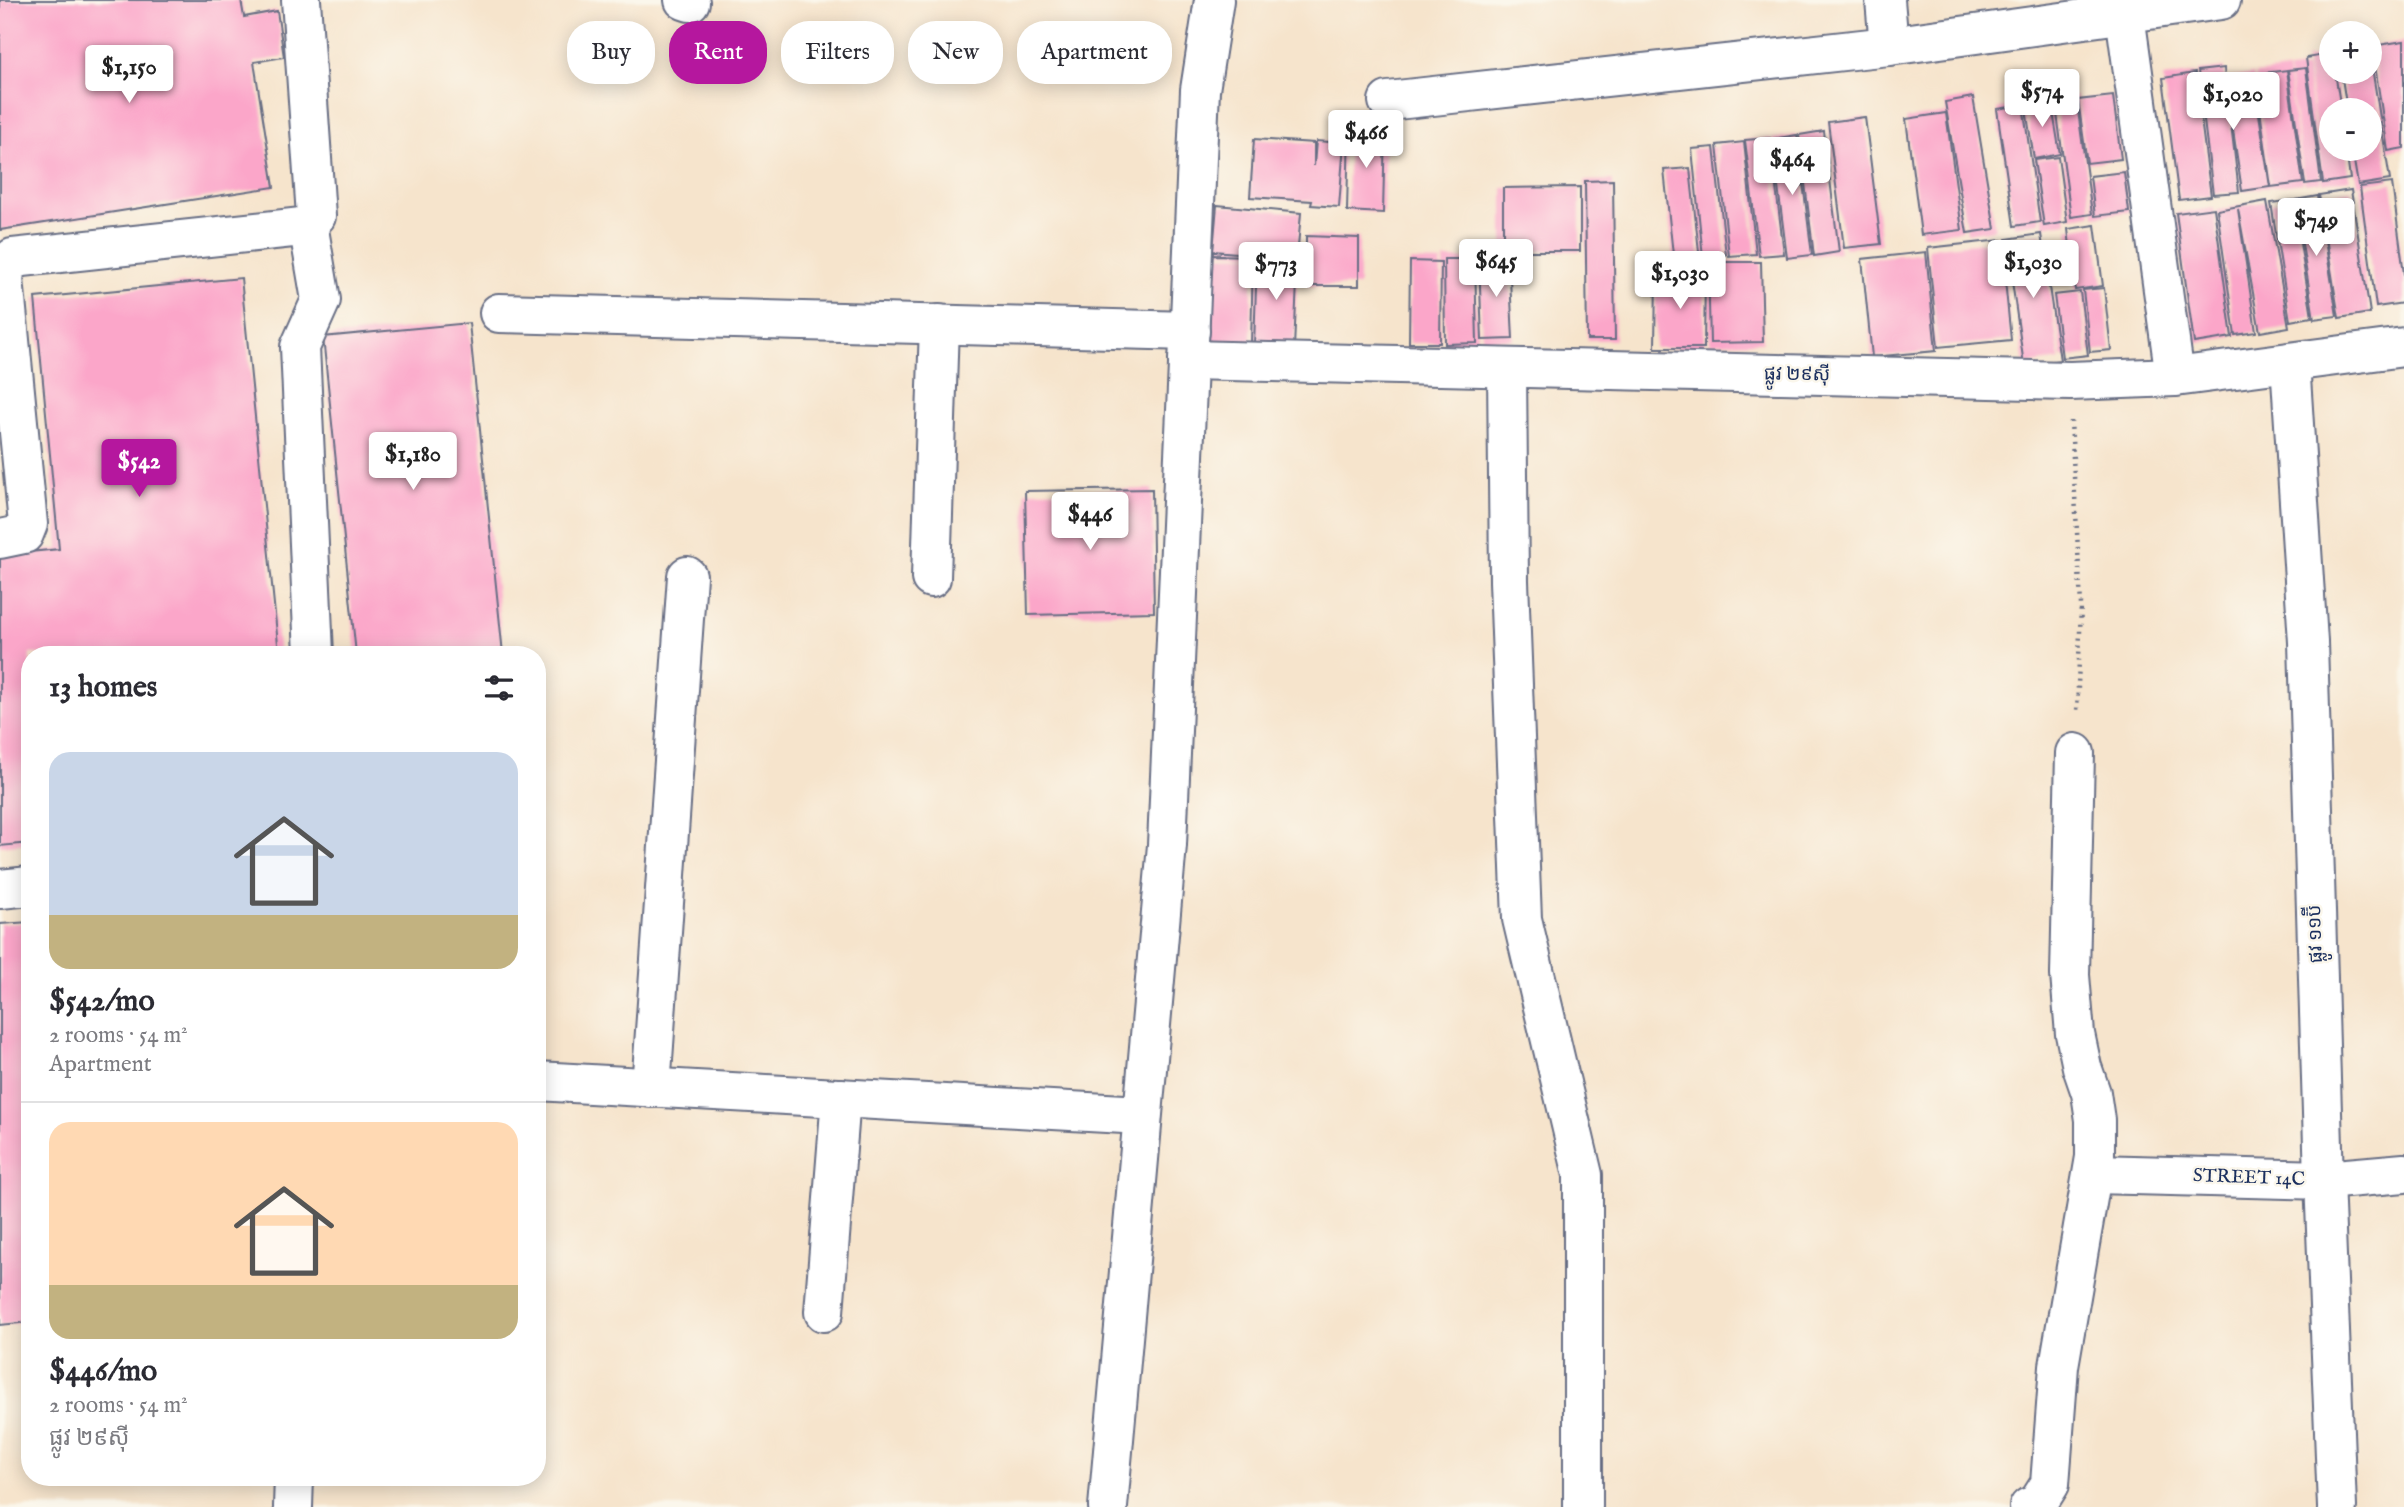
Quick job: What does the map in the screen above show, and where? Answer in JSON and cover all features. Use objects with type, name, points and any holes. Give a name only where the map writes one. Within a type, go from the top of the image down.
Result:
[{"type":"street","points":[[0,539],[24,534],[28,524],[4,279],[6,267],[13,258],[302,227],[308,224],[316,216],[301,0]]},
{"type":"street","points":[[1108,1507],[1167,845],[1200,90],[1214,0]]},
{"type":"street","points":[[1885,0],[1889,46]]},
{"type":"street","points":[[1388,101],[1889,46],[2124,7],[2221,0]]},
{"type":"street","points":[[2124,7],[2175,377]]},
{"type":"street","points":[[308,224],[321,300],[300,347],[314,646]]},
{"type":"street","name":"ផ្លូវ ២៩ស៊ី","points":[[499,313],[939,324],[1189,346],[1507,369],[2070,381],[2175,377],[2404,347]]},
{"type":"street","points":[[931,578],[939,324]]},
{"type":"street","name":"ផ្លូវ ១១ប៊ី","points":[[2290,362],[2308,642],[2323,1180],[2337,1507]]},
{"type":"street","points":[[1507,369],[1509,581],[1522,919],[1583,1175],[1583,1507]]},
{"type":"street","points":[[651,1087],[687,576]]},
{"type":"street","points":[[2029,1507],[2036,1506],[2050,1484],[2059,1366],[2094,1174],[2095,1120],[2091,1093],[2075,1034],[2070,975],[2075,753]]},
{"type":"street","points":[[0,889],[21,887]]},
{"type":"street","points":[[546,1081],[1142,1115]]},
{"type":"street","points":[[824,1312],[841,1098]]},
{"type":"street","name":"STREET 14C","points":[[2094,1174],[2323,1180],[2404,1173]]},
{"type":"street","points":[[293,1507],[294,1486]]},
{"type":"path","points":[[2070,381],[2081,604],[2075,753]]},
{"type":"building","points":[[0,0],[241,0],[244,17],[277,11],[284,57],[254,62],[274,187],[0,230]]},
{"type":"building","points":[[2404,41],[2404,148],[2388,151],[2378,84],[2382,84],[2382,44]]},
{"type":"building","points":[[2319,56],[2319,84],[2337,84],[2339,98],[2319,98],[2319,154],[2306,58]]},
{"type":"building","points":[[2224,68],[2225,79],[2253,74],[2270,187],[2242,191],[2226,82],[2239,192],[2213,194],[2198,71]]},
{"type":"building","points":[[2306,68],[2321,182],[2305,184],[2288,70]]},
{"type":"building","points":[[2287,70],[2303,183],[2271,187],[2255,74]]},
{"type":"building","points":[[2195,73],[2211,196],[2179,200],[2163,78]]},
{"type":"building","points":[[2343,84],[2375,84],[2377,98],[2345,98]]},
{"type":"building","points":[[2076,96],[2092,214],[2071,217],[2055,99]]},
{"type":"building","points":[[2113,96],[2121,159],[2087,163],[2078,100]]},
{"type":"building","points":[[1973,97],[1995,229],[1967,233],[1945,102]]},
{"type":"building","points":[[2051,100],[2060,154],[2034,159],[2025,103]]},
{"type":"building","points":[[2023,105],[2040,222],[2014,226],[1997,109]]},
{"type":"building","points":[[1946,113],[1962,230],[1921,235],[1906,119]]},
{"type":"building","points":[[1865,117],[1881,244],[1844,248],[1828,122]]},
{"type":"building","points":[[1349,127],[1385,127],[1383,213],[1347,211]]},
{"type":"building","points":[[2382,130],[2390,180],[2358,185],[2354,161],[2382,161]]},
{"type":"building","points":[[1824,131],[1839,252],[1814,256],[1799,135]]},
{"type":"building","points":[[1797,135],[1812,255],[1787,258],[1772,139]]},
{"type":"building","points":[[1770,138],[1784,254],[1759,256],[1745,140]]},
{"type":"building","points":[[1254,139],[1314,143],[1314,166],[1316,141],[1344,143],[1339,207],[1311,205],[1312,201],[1250,197]]},
{"type":"building","points":[[1744,142],[1756,254],[1729,256],[1717,145]]},
{"type":"building","points":[[1714,147],[1726,255],[1703,257],[1692,149]]},
{"type":"building","points":[[2058,157],[2067,222],[2044,226],[2034,160]]},
{"type":"building","points":[[2320,161],[2348,161],[2350,179],[2323,183]]},
{"type":"building","points":[[1690,168],[1700,261],[1674,264],[1664,170]]},
{"type":"building","points":[[2124,172],[2129,212],[2095,216],[2090,176]]},
{"type":"building","points":[[1613,180],[1615,340],[1587,340],[1585,181]]},
{"type":"building","points":[[2392,183],[2404,274],[2404,303],[2376,307],[2360,187]]},
{"type":"building","points":[[1580,187],[1580,251],[1503,251],[1503,188]]},
{"type":"building","points":[[2351,190],[2370,313],[2339,318],[2319,195]]},
{"type":"building","points":[[2318,196],[2337,316],[2314,319],[2295,200]]},
{"type":"building","points":[[2293,200],[2312,317],[2290,321],[2271,203]]},
{"type":"building","points":[[2267,201],[2289,327],[2260,332],[2238,209],[2256,332],[2235,335],[2217,210]]},
{"type":"building","points":[[1217,205],[1301,213],[1297,258],[1213,251]]},
{"type":"building","points":[[2214,208],[2232,337],[2194,343],[2176,213]]},
{"type":"building","points":[[2095,225],[2103,286],[2075,290],[2068,229]]},
{"type":"building","points":[[2041,234],[2060,360],[2024,365],[2006,239]]},
{"type":"building","points":[[1306,236],[1359,238],[1359,286],[1306,286]]},
{"type":"building","points":[[2001,240],[2011,340],[1938,347],[1928,248]]},
{"type":"building","points":[[1926,252],[1936,351],[1872,357],[1862,259]]},
{"type":"building","points":[[1211,255],[1253,256],[1251,346],[1209,345]]},
{"type":"building","points":[[1257,257],[1298,259],[1294,348],[1254,346]]},
{"type":"building","points":[[1509,258],[1513,339],[1482,340],[1479,259]]},
{"type":"building","points":[[1444,259],[1475,259],[1477,343],[1445,344]]},
{"type":"building","points":[[1410,261],[1441,262],[1440,343],[1409,343]]},
{"type":"building","points":[[1708,262],[1761,262],[1763,342],[1710,343]]},
{"type":"building","points":[[1656,274],[1705,274],[1704,348],[1655,348]]},
{"type":"building","points":[[241,278],[278,646],[21,646],[21,844],[0,846],[0,555],[59,549],[35,298]]},
{"type":"building","points":[[2104,288],[2111,350],[2090,352],[2083,290]]},
{"type":"building","points":[[2080,292],[2088,355],[2062,358],[2054,295]]},
{"type":"building","points":[[469,323],[502,646],[355,646],[323,337]]},
{"type":"building","points":[[1152,489],[1154,612],[1028,615],[1025,491]]},
{"type":"building","points":[[21,923],[21,1323],[0,1325],[0,924]]}]
